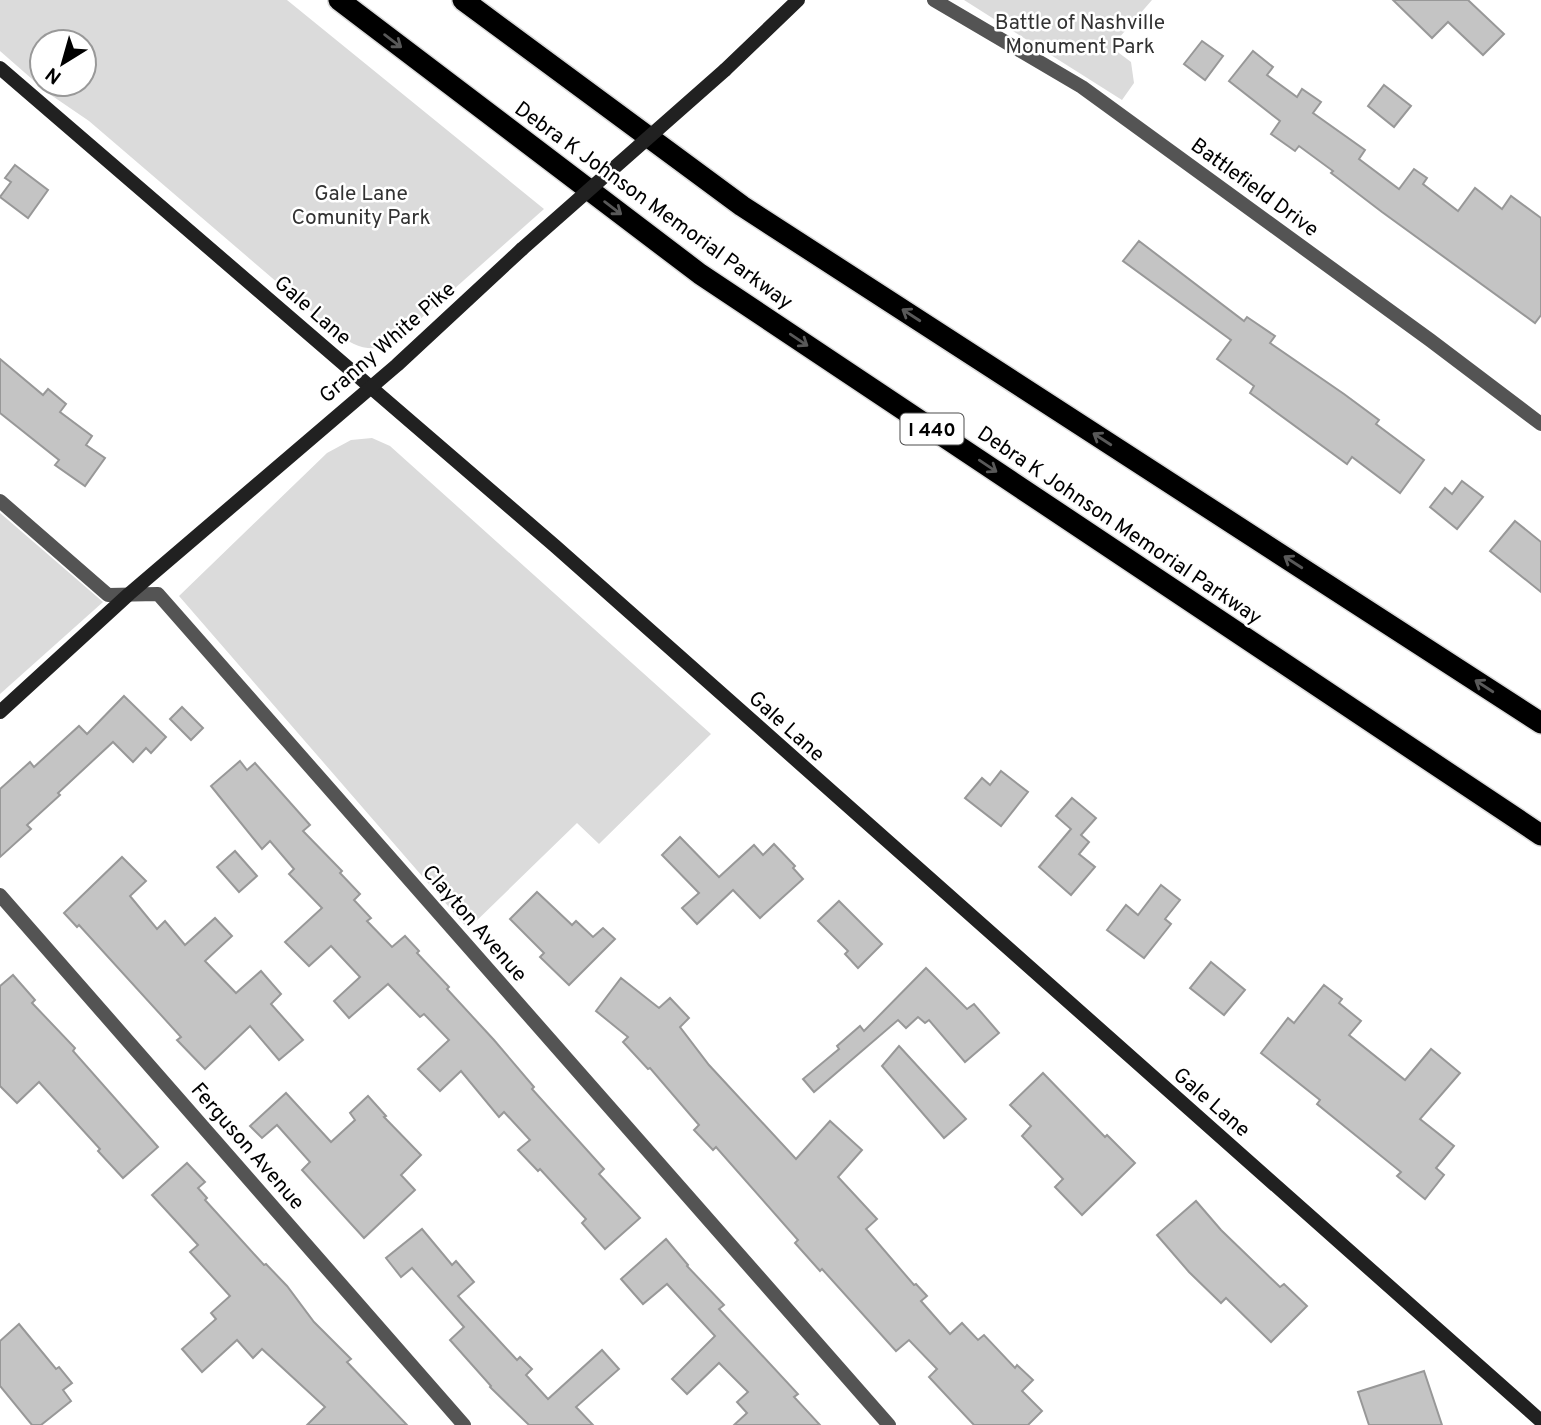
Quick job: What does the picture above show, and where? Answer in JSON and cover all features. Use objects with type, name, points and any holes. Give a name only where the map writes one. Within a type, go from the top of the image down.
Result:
[{"type":"highway","name":"Debra K Johnson Memorial Parkway","points":[[339,0],[700,274],[1541,835]]},
{"type":"highway","points":[[463,0],[741,206],[1541,723]]},
{"type":"street","name":"Granny White Pike","points":[[0,712],[130,594],[397,365],[725,70],[798,0]]},
{"type":"street","name":"Battlefield Drive","points":[[934,0],[1082,87],[1541,424]]},
{"type":"street","name":"Gale Lane","points":[[0,68],[555,546],[1541,1421]]},
{"type":"street","name":"Clayton Avenue","points":[[0,500],[108,595],[158,594],[889,1425]]},
{"type":"street","name":"Ferguson Avenue","points":[[0,895],[464,1425]]},
{"type":"green space","name":"Gale Lane Comunity Park","points":[[0,0],[287,0],[544,209],[391,345],[361,347],[334,331],[89,121],[55,98],[98,98],[98,28],[28,28],[28,76],[0,51]]},
{"type":"green space","name":"Battle of Nashville Monument Park","points":[[964,0],[1152,0],[1111,47],[1131,62],[1134,83],[1122,100]]},
{"type":"green space","points":[[372,438],[390,446],[711,734],[599,844],[577,823],[468,929],[179,596],[327,453],[351,440]]},
{"type":"green space","points":[[0,513],[103,602],[0,694]]},
{"type":"building","points":[[1393,0],[1468,0],[1504,34],[1483,55],[1448,22],[1432,38]]},
{"type":"building","points":[[1202,41],[1223,56],[1205,80],[1184,64]]},
{"type":"building","points":[[1253,51],[1273,67],[1267,75],[1297,97],[1302,89],[1321,102],[1313,113],[1365,150],[1359,159],[1399,189],[1414,169],[1427,178],[1423,184],[1458,211],[1475,188],[1502,209],[1511,196],[1541,218],[1541,315],[1535,323],[1382,212],[1299,146],[1295,151],[1271,134],[1280,121],[1229,81]]},
{"type":"building","points":[[1384,85],[1411,106],[1394,127],[1368,106]]},
{"type":"building","points":[[15,165],[48,190],[28,218],[0,197],[11,182],[5,178]]},
{"type":"building","points":[[1139,241],[1244,321],[1247,317],[1275,336],[1270,343],[1379,420],[1376,424],[1424,460],[1400,493],[1352,457],[1347,464],[1250,393],[1254,386],[1217,359],[1231,340],[1123,261]]},
{"type":"building","points":[[0,359],[43,395],[48,389],[66,404],[60,412],[92,436],[86,445],[105,458],[85,486],[55,465],[59,460],[0,413]]},
{"type":"building","points":[[1462,481],[1483,497],[1457,529],[1430,507],[1445,488],[1452,494]]},
{"type":"building","points":[[1515,521],[1541,542],[1541,592],[1490,551]]},
{"type":"building","points":[[124,696],[166,737],[151,753],[146,748],[133,762],[113,742],[58,793],[60,795],[27,825],[31,829],[0,857],[0,789],[30,762],[34,767],[79,726],[87,734]]},
{"type":"building","points":[[182,707],[203,728],[191,740],[170,719]]},
{"type":"building","points":[[240,761],[247,770],[255,763],[310,825],[303,831],[360,894],[354,900],[371,918],[367,921],[392,947],[405,936],[449,987],[447,989],[534,1087],[532,1089],[604,1169],[599,1174],[640,1218],[605,1249],[582,1223],[586,1219],[540,1169],[538,1171],[518,1150],[530,1140],[504,1112],[499,1117],[461,1071],[440,1091],[418,1069],[449,1040],[424,1014],[420,1017],[388,984],[349,1018],[334,1001],[360,977],[331,946],[309,966],[285,942],[322,908],[289,874],[294,869],[270,841],[262,849],[211,786]]},
{"type":"building","points":[[1001,771],[1028,792],[1001,826],[965,798],[982,778],[990,785]]},
{"type":"building","points":[[1072,798],[1096,818],[1081,835],[1089,842],[1079,854],[1095,867],[1071,895],[1039,867],[1071,829],[1056,816]]},
{"type":"building","points":[[680,837],[719,877],[754,845],[763,855],[774,844],[795,866],[793,868],[803,879],[760,918],[733,890],[697,924],[682,908],[699,893],[662,855]]},
{"type":"building","points":[[235,851],[257,876],[239,892],[217,867]]},
{"type":"building","points":[[122,857],[146,881],[130,896],[157,929],[165,921],[185,945],[215,918],[232,936],[205,961],[236,993],[261,971],[281,994],[271,1004],[303,1040],[279,1060],[250,1026],[205,1069],[177,1040],[181,1037],[79,925],[77,927],[64,913]]},
{"type":"building","points":[[1161,885],[1180,900],[1165,919],[1171,924],[1144,958],[1107,930],[1126,905],[1138,915]]},
{"type":"building","points":[[537,892],[572,925],[576,921],[593,937],[603,928],[615,939],[569,985],[540,957],[544,953],[510,919]]},
{"type":"building","points":[[839,901],[882,944],[858,968],[845,954],[848,951],[818,921]]},
{"type":"building","points":[[1211,962],[1245,990],[1224,1015],[1190,988]]},
{"type":"building","points":[[926,968],[967,1009],[974,1004],[999,1033],[965,1062],[929,1020],[925,1023],[918,1017],[906,1028],[898,1020],[814,1092],[803,1079],[839,1049],[837,1046],[860,1026],[864,1031]]},
{"type":"building","points":[[13,975],[35,1000],[32,1003],[75,1048],[73,1051],[158,1147],[123,1178],[39,1082],[17,1103],[0,1086],[0,986]]},
{"type":"building","points":[[621,978],[659,1008],[670,998],[689,1018],[680,1027],[709,1065],[796,1159],[830,1121],[862,1150],[838,1177],[877,1219],[866,1229],[914,1285],[927,1296],[921,1301],[950,1334],[962,1323],[978,1340],[984,1335],[1015,1368],[1017,1365],[1033,1380],[1022,1391],[1042,1411],[1028,1425],[974,1425],[929,1377],[937,1369],[909,1340],[896,1351],[822,1269],[820,1271],[795,1243],[798,1240],[716,1147],[713,1150],[694,1130],[699,1125],[650,1068],[648,1069],[623,1042],[628,1037],[596,1011]]},
{"type":"building","points":[[1324,985],[1342,999],[1339,1003],[1361,1021],[1349,1035],[1405,1080],[1431,1049],[1460,1073],[1420,1119],[1454,1146],[1436,1168],[1444,1175],[1425,1199],[1397,1176],[1401,1172],[1317,1104],[1320,1100],[1261,1053],[1288,1018],[1294,1023]]},
{"type":"building","points":[[899,1046],[966,1119],[944,1138],[882,1066]]},
{"type":"building","points":[[1043,1073],[1105,1137],[1107,1135],[1135,1163],[1082,1215],[1055,1187],[1063,1179],[1022,1136],[1031,1126],[1010,1105]]},
{"type":"building","points":[[286,1093],[331,1142],[355,1120],[350,1113],[368,1096],[386,1116],[384,1117],[421,1155],[401,1175],[415,1190],[364,1238],[302,1170],[310,1162],[277,1125],[262,1138],[250,1126]]},
{"type":"building","points":[[187,1163],[205,1182],[198,1188],[207,1198],[205,1200],[264,1265],[287,1286],[314,1322],[351,1359],[347,1362],[407,1425],[307,1425],[325,1407],[262,1349],[253,1358],[237,1340],[202,1372],[182,1349],[216,1319],[211,1313],[230,1296],[190,1252],[198,1245],[152,1195]]},
{"type":"building","points":[[1196,1201],[1221,1230],[1280,1287],[1284,1284],[1307,1306],[1271,1342],[1226,1298],[1221,1303],[1157,1235]]},
{"type":"building","points":[[422,1229],[452,1265],[456,1261],[474,1282],[458,1296],[517,1360],[520,1357],[532,1369],[526,1375],[548,1399],[602,1350],[619,1369],[576,1407],[593,1425],[529,1425],[490,1387],[450,1340],[464,1327],[412,1268],[401,1277],[386,1258]]},
{"type":"building","points":[[666,1239],[724,1305],[719,1309],[798,1394],[794,1397],[820,1425],[734,1425],[747,1413],[737,1402],[748,1392],[719,1363],[687,1394],[672,1379],[715,1336],[667,1284],[643,1304],[621,1279]]},
{"type":"building","points":[[19,1324],[56,1369],[59,1367],[72,1383],[63,1390],[71,1401],[41,1425],[32,1425],[0,1386],[0,1341]]},
{"type":"building","points":[[1424,1371],[1442,1425],[1369,1425],[1358,1392]]}]
